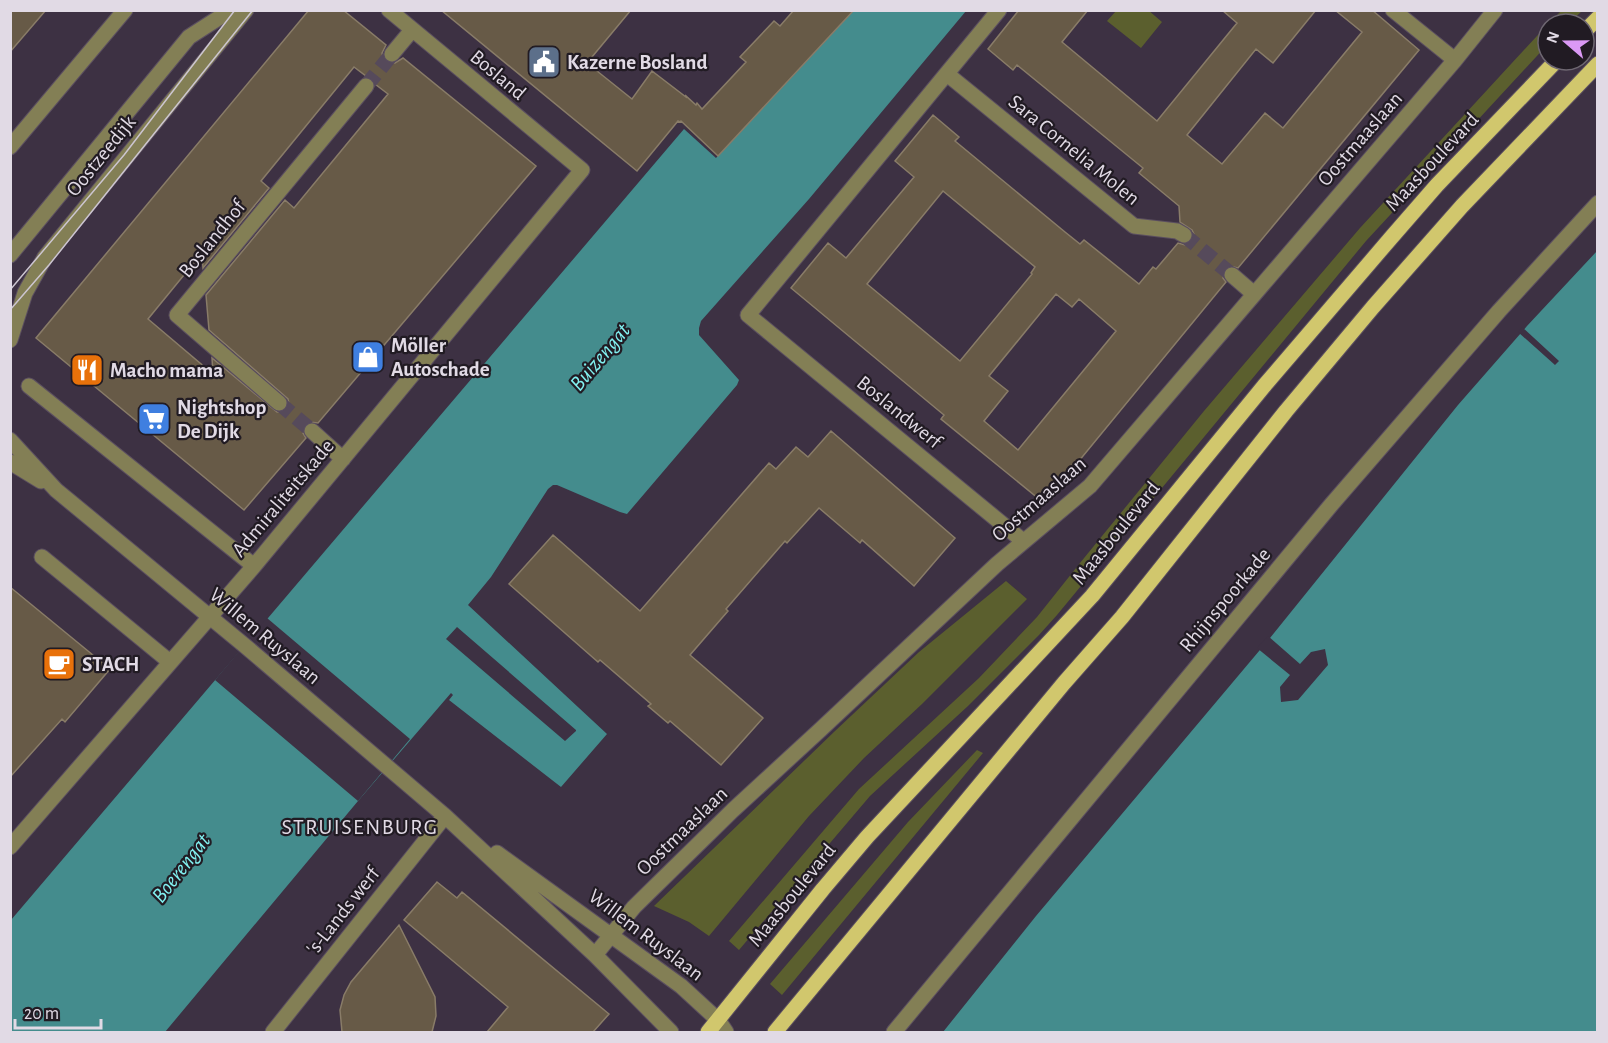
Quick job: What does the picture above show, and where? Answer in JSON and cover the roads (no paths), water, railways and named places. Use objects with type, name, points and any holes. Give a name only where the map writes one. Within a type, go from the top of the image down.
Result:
[{"type":"main road","points":[[775,1032],[1064,683],[1122,617],[1286,411],[1373,307],[1462,206],[1598,64]]},
{"type":"main road","name":"Maasboulevard","points":[[708,1032],[722,1026],[823,889],[867,837],[1092,596],[1264,386],[1398,230],[1437,185],[1545,72]]},
{"type":"street","points":[[10,147],[125,10]]},
{"type":"street","name":"Oostzeedijk","points":[[10,255],[189,37],[231,10]]},
{"type":"street","name":"Oostzeedijk","points":[[10,340],[25,293],[45,258],[246,10]]},
{"type":"street","name":"Bosland","points":[[389,10],[582,170]]},
{"type":"street","points":[[947,74],[999,10]]},
{"type":"street","points":[[1394,10],[1455,60]]},
{"type":"street","name":"Oostmaaslaan","points":[[595,955],[634,907],[733,810],[1023,541],[1090,486],[1455,60],[1495,10]]},
{"type":"street","points":[[392,54],[412,30]]},
{"type":"street","name":"Sara Cornelia Molen","points":[[947,74],[1134,226],[1177,231],[1184,235]]},
{"type":"street","name":"Boslandwerf","points":[[947,74],[748,315],[1023,541]]},
{"type":"street","name":"Boslandhof","points":[[279,403],[177,315],[366,86]]},
{"type":"street","name":"Admiraliteitskade","points":[[10,847],[254,566],[582,170]]},
{"type":"street","name":"Rhijnspoorkade","points":[[894,1032],[1331,505],[1499,311],[1598,202]]},
{"type":"street","points":[[1232,275],[1254,294]]},
{"type":"street","points":[[29,386],[254,566]]},
{"type":"street","points":[[312,431],[343,459]]},
{"type":"street","name":"Willem Ruyslaan","points":[[10,440],[56,490],[244,645],[445,816],[595,955],[671,1032]]},
{"type":"street","name":"Willem Ruyslaan","points":[[10,462],[56,490]]},
{"type":"street","points":[[42,556],[170,662]]},
{"type":"street","name":"Willem Ruyslaan","points":[[445,816],[681,986],[722,1026]]},
{"type":"street","name":"'s-Lands werf","points":[[273,1032],[445,816]]},
{"type":"water","points":[[850,11],[966,11],[809,199],[701,321],[699,335],[739,380],[737,385],[627,514],[557,485],[548,489],[491,577],[468,605],[607,734],[561,787],[449,700],[453,695],[451,693],[165,1032],[11,1032],[11,920],[684,129],[716,158]],"holes":[[[457,627],[576,730],[565,741],[446,639]]]},
{"type":"water","points":[[1597,251],[1597,1032],[943,1032],[1036,916],[1270,638],[1458,405]]},
{"type":"tunnel","points":[[366,86],[392,54]]},
{"type":"tunnel","points":[[1184,235],[1232,275]]},
{"type":"tunnel","points":[[279,403],[312,431]]},
{"type":"tram line","points":[[10,290],[124,155],[235,10]]},
{"type":"tram line","points":[[10,310],[49,265],[253,10]]},
{"type":"place","name":"Kazerne Bosland","points":[[544,62]]},
{"type":"place","name":"Möller Autoschade","points":[[368,357]]},
{"type":"place","name":"Macho mama","points":[[87,370]]},
{"type":"place","name":"Nightshop De Dijk","points":[[154,419]]},
{"type":"place","name":"STACH","points":[[59,664]]},
{"type":"district","name":"STRUISENBURG","points":[[360,827]]},
{"type":"water label","name":"Buizengat","points":[[600,357]]},
{"type":"water label","name":"Boerengat","points":[[181,868]]}]
